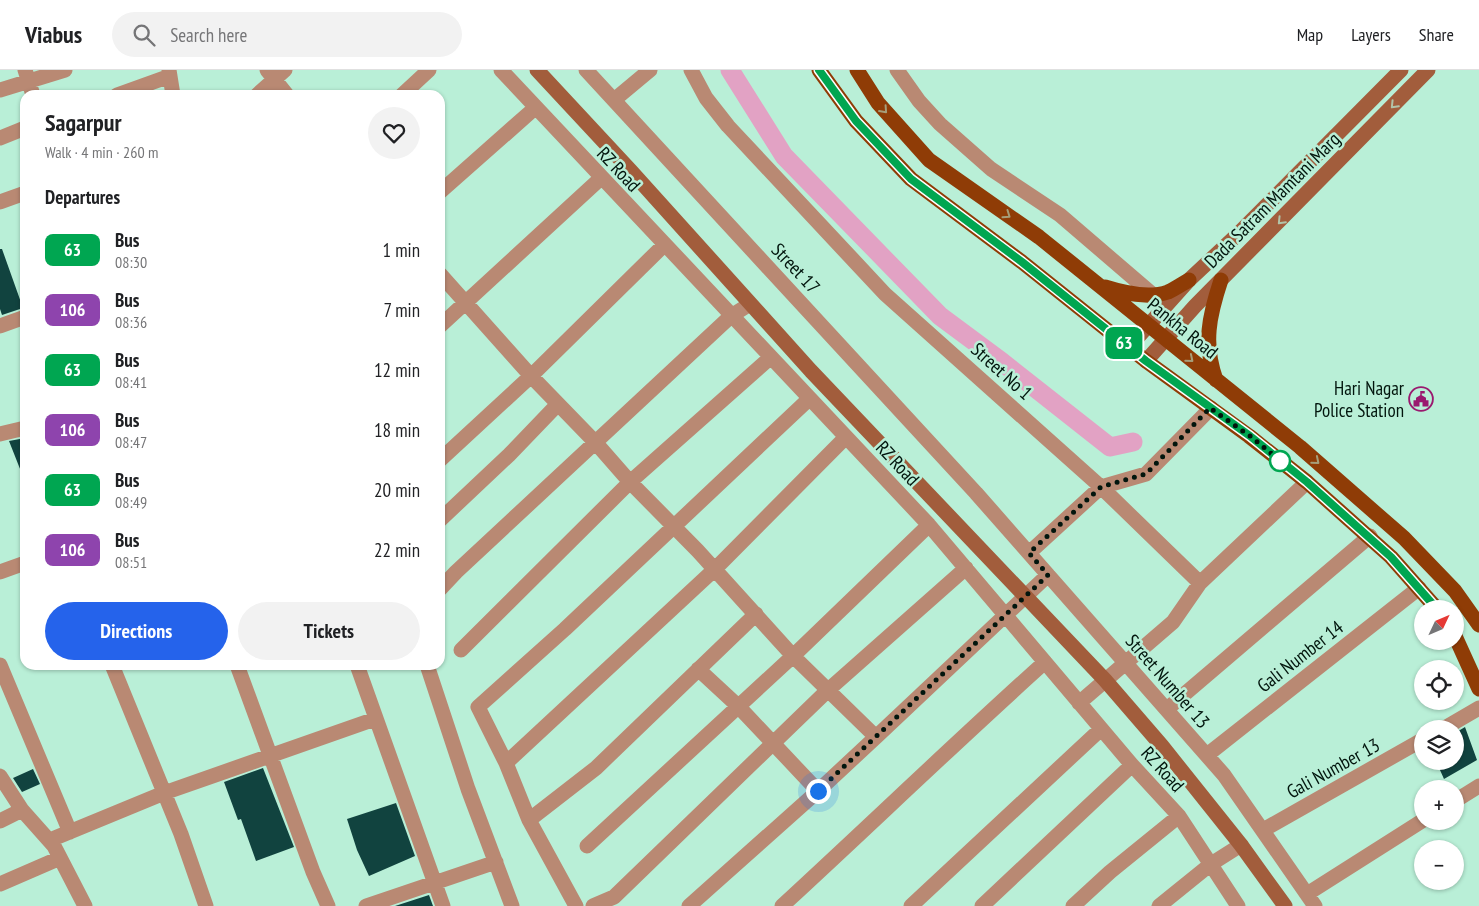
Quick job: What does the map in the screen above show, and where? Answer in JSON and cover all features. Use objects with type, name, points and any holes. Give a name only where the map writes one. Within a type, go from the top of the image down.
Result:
[{"type":"main road","points":[[819,70],[856,121],[911,179],[1022,262],[1146,361],[1250,436],[1307,482],[1370,536],[1429,600]]},
{"type":"main road","name":"Pankha Road","points":[[857,70],[878,103],[929,160],[1039,237],[1300,447],[1404,538],[1455,590],[1479,626]]},
{"type":"main road","points":[[1098,285],[1130,293],[1152,294],[1170,291],[1189,280]]},
{"type":"main road","points":[[1217,381],[1211,365],[1208,334],[1210,318],[1221,280]]},
{"type":"main road","points":[[1461,650],[1479,689]]},
{"type":"street","points":[[0,90],[65,70]]},
{"type":"street","points":[[407,90],[429,70]]},
{"type":"street","name":"RZ Road","points":[[500,70],[929,525],[1101,729],[1179,816],[1238,906]]},
{"type":"street","points":[[537,70],[631,171],[811,372],[1105,680],[1162,746],[1241,845],[1285,906]]},
{"type":"street","name":"Street 17","points":[[586,70],[976,493]]},
{"type":"street","points":[[614,100],[650,70]]},
{"type":"street","name":"Street No 1","points":[[691,70],[706,98],[728,126],[885,294],[1101,487],[1200,583]]},
{"type":"street","points":[[897,70],[918,101],[991,169],[1060,215],[1152,294]]},
{"type":"street","name":"Dada Satram Mamtani Marg","points":[[1128,347],[1189,280],[1236,236],[1401,70]]},
{"type":"street","name":"Dada Satram Mamtani Marg","points":[[1146,361],[1165,338],[1221,280],[1428,70]]},
{"type":"street","points":[[129,90],[169,73],[172,90]]},
{"type":"street","points":[[261,90],[275,73],[284,90]]},
{"type":"street","points":[[445,188],[535,108]]},
{"type":"street","points":[[0,138],[20,130]]},
{"type":"street","points":[[445,321],[601,178]]},
{"type":"street","points":[[0,202],[20,195]]},
{"type":"street","points":[[445,455],[531,376],[664,245]]},
{"type":"street","points":[[445,280],[531,376],[595,442],[630,482],[674,525],[793,656],[876,737]]},
{"type":"street","points":[[445,584],[731,316],[750,304]]},
{"type":"street","points":[[0,326],[20,319]]},
{"type":"street","points":[[462,650],[630,482],[770,358]]},
{"type":"street","points":[[576,906],[530,820],[506,763],[478,707],[565,629],[809,399]]},
{"type":"street","points":[[445,515],[509,455],[558,404]]},
{"type":"street","points":[[1029,553],[1101,487],[1146,474],[1210,408]]},
{"type":"street","points":[[0,434],[20,429]]},
{"type":"street","points":[[506,763],[715,569],[846,438]]},
{"type":"street","points":[[1079,703],[1173,622],[1200,583],[1307,482]]},
{"type":"street","name":"Street Number 13","points":[[976,493],[1224,775],[1311,900]]},
{"type":"street","points":[[587,846],[793,656],[929,525]]},
{"type":"street","points":[[1167,710],[1370,536]]},
{"type":"street","points":[[0,572],[20,565]]},
{"type":"street","points":[[593,906],[614,897],[827,691],[966,568]]},
{"type":"street","points":[[689,906],[818,791],[1048,575]]},
{"type":"street","name":"Gali Number 14","points":[[1207,755],[1419,588]]},
{"type":"street","points":[[530,820],[596,768],[756,614]]},
{"type":"street","points":[[782,906],[1046,662]]},
{"type":"street","points":[[0,665],[70,832]]},
{"type":"street","points":[[698,669],[738,706],[818,791]]},
{"type":"street","points":[[114,670],[164,793],[206,906]]},
{"type":"street","points":[[239,670],[313,872],[328,906]]},
{"type":"street","points":[[359,670],[443,906]]},
{"type":"street","points":[[429,670],[468,789],[512,906]]},
{"type":"street","points":[[1458,720],[1479,708]]},
{"type":"street","points":[[50,840],[164,793],[376,719]]},
{"type":"street","points":[[910,906],[1101,729]]},
{"type":"street","name":"Gali Number 13","points":[[1263,830],[1414,745]]},
{"type":"street","points":[[982,906],[1132,765]]},
{"type":"street","points":[[0,776],[22,810],[50,840],[85,906]]},
{"type":"street","points":[[1464,795],[1479,786]]},
{"type":"street","points":[[0,821],[22,810]]},
{"type":"street","points":[[1073,906],[1110,872],[1179,816]]},
{"type":"street","points":[[1311,900],[1414,827]]},
{"type":"street","points":[[1159,906],[1210,864],[1241,845]]},
{"type":"street","points":[[0,884],[60,858]]},
{"type":"street","points":[[366,906],[496,862]]},
{"type":"building","points":[[0,249],[2,249],[20,300],[20,309],[2,315],[0,309]]},
{"type":"building","points":[[20,439],[20,469],[9,441]]},
{"type":"building","points":[[1464,728],[1477,760],[1464,767]]},
{"type":"building","points":[[263,768],[294,847],[256,861],[241,819],[238,820],[224,782]]},
{"type":"building","points":[[33,769],[40,784],[22,792],[13,778]]},
{"type":"building","points":[[1440,770],[1460,770],[1444,779]]},
{"type":"building","points":[[396,803],[415,856],[369,876],[357,850],[347,819]]},
{"type":"building","points":[[429,895],[433,906],[395,906]]},
{"type":"waterway","points":[[730,70],[784,156],[940,316],[1110,447],[1133,442]]},
{"type":"bus line","name":"63","points":[[819,70],[856,121],[911,179],[1022,262],[1146,361],[1250,436],[1307,482],[1370,536],[1429,600]]},
{"type":"place","name":"Hari Nagar Police Station","points":[[1421,399]]},
{"type":"route","points":[[818,791],[1048,575],[1029,553],[1101,487],[1146,474],[1210,408],[1250,436],[1283,463],[1280,461]]}]
